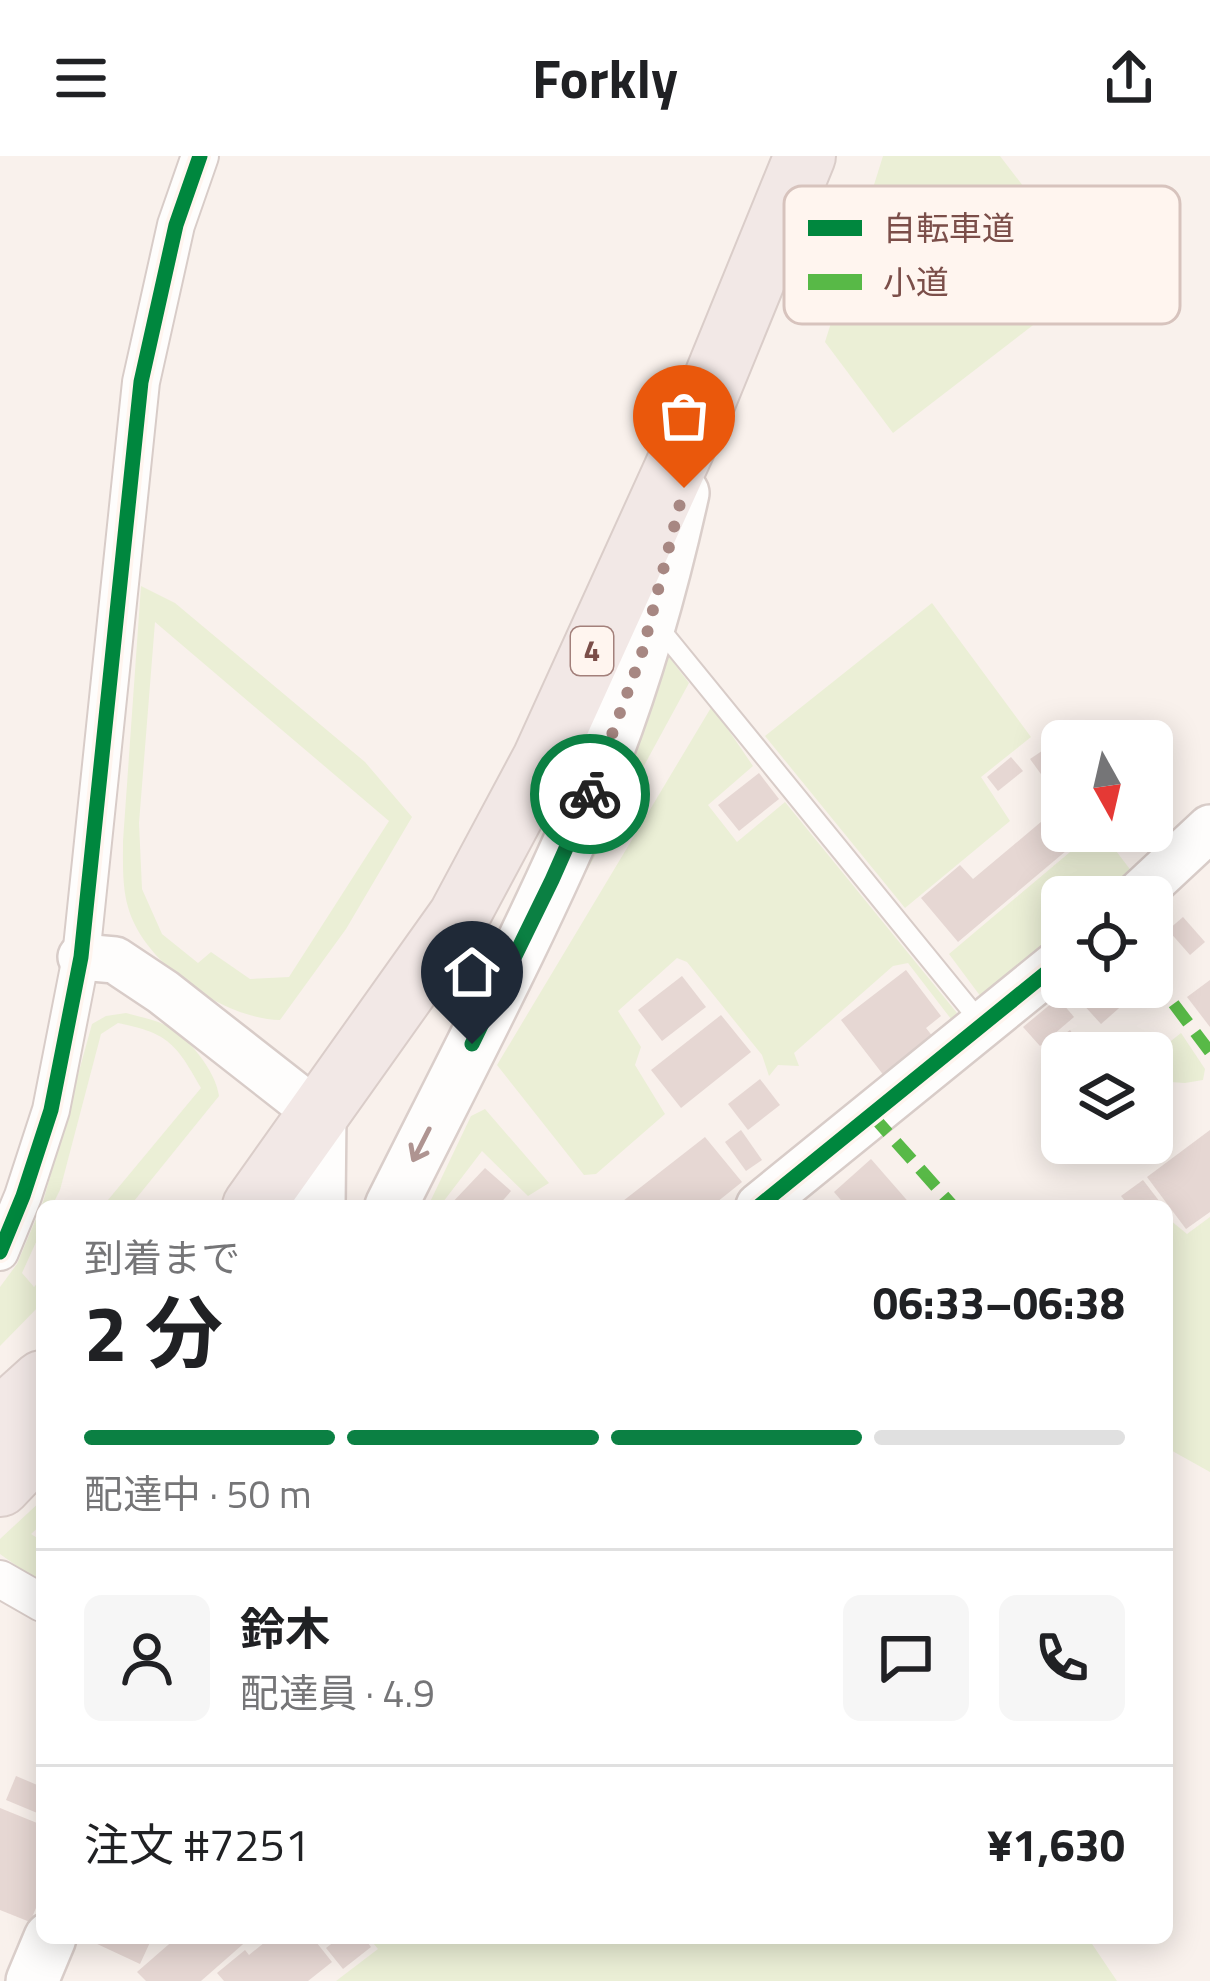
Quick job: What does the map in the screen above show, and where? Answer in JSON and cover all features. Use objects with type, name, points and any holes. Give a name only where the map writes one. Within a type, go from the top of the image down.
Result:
[{"type":"highway","name":"4","points":[[793,186],[805,156]]},
{"type":"highway","name":"4","points":[[258,1200],[459,916],[543,759],[701,411],[784,207]]},
{"type":"highway","name":"4","points":[[225,1200],[320,1115]]},
{"type":"highway","points":[[0,1419],[36,1386]]},
{"type":"highway","points":[[0,1486],[36,1448]]},
{"type":"main road","points":[[394,1200],[552,880],[596,780],[642,653],[701,411]]},
{"type":"main road","points":[[319,1200],[320,1115]]},
{"type":"main road","points":[[32,1981],[47,1944]]},
{"type":"street","points":[[0,1252],[51,1110],[80,957],[141,382],[176,225],[200,156]]},
{"type":"street","points":[[1159,876],[1210,828]]},
{"type":"street","points":[[80,957],[116,960],[320,1115]]},
{"type":"street","points":[[766,1200],[1041,977]]},
{"type":"street","points":[[0,1579],[36,1600]]},
{"type":"lane","points":[[651,619],[983,1025]]},
{"type":"green space","points":[[883,156],[1000,156],[1023,186],[874,186]]},
{"type":"green space","points":[[831,324],[1034,324],[893,433],[825,342]]},
{"type":"green space","points":[[141,586],[175,603],[365,762],[412,817],[346,929],[280,1020],[211,999],[150,948],[128,907],[123,841]],"holes":[[[155,622],[389,821],[289,977],[250,979],[211,952],[198,963],[162,934],[142,889],[139,823]]]},
{"type":"green space","points":[[932,603],[1031,737],[981,777],[1010,821],[905,908],[765,736]]},
{"type":"green space","points":[[666,653],[689,683],[491,1047]]},
{"type":"green space","points":[[712,706],[753,766],[708,805],[737,842],[785,802],[957,1013],[951,1019],[908,963],[893,966],[794,1053],[799,1066],[778,1065],[769,1076],[762,1055],[687,962],[677,958],[618,1011],[641,1047],[635,1065],[665,1114],[596,1174],[584,1175],[497,1065]]},
{"type":"green space","points":[[1070,852],[1117,852],[1132,872],[1128,876],[1042,876]]},
{"type":"green space","points":[[1041,876],[1041,955],[994,998],[981,997],[949,954]]},
{"type":"green space","points":[[126,1013],[174,1030],[206,1065],[219,1096],[135,1200],[108,1200],[201,1088],[170,1043],[149,1031],[118,1023],[101,1034],[60,1190],[55,1200],[44,1200],[92,1024]]},
{"type":"green space","points":[[1181,1033],[1205,1069],[1203,1080],[1173,1082],[1173,1039]]},
{"type":"green space","points":[[485,1109],[549,1183],[528,1196],[482,1151],[445,1200],[431,1200],[471,1116]]},
{"type":"green space","points":[[1210,1217],[1210,1472],[1173,1451],[1173,1222],[1187,1234]]},
{"type":"green space","points":[[36,1219],[36,1242],[22,1273],[36,1285],[36,1309],[0,1346],[0,1287],[17,1264]]},
{"type":"green space","points":[[36,1506],[36,1529],[31,1534],[36,1537],[36,1580],[0,1554],[0,1539]]},
{"type":"green space","points":[[374,1944],[1092,1944],[1117,1981],[336,1981],[378,1949]]},
{"type":"building","points":[[1041,752],[1041,774],[1030,759]]},
{"type":"building","points":[[1011,757],[1023,771],[998,791],[987,777]]},
{"type":"building","points":[[759,773],[779,799],[739,831],[718,805]]},
{"type":"building","points":[[1041,822],[1041,852],[1065,852],[958,942],[921,898],[960,865],[973,879]]},
{"type":"building","points":[[1183,917],[1205,942],[1190,955],[1173,936],[1173,926]]},
{"type":"building","points":[[906,970],[941,1016],[926,1028],[937,1042],[888,1081],[841,1020]]},
{"type":"building","points":[[682,976],[706,1007],[662,1041],[638,1010]]},
{"type":"building","points":[[1210,980],[1210,1027],[1187,997]]},
{"type":"building","points":[[1046,1008],[1066,1008],[1074,1017],[1056,1032],[1041,1032],[1040,1046],[1023,1027]]},
{"type":"building","points":[[1086,1008],[1119,1008],[1101,1024]]},
{"type":"building","points":[[721,1015],[751,1052],[681,1108],[651,1070]]},
{"type":"building","points":[[760,1079],[780,1105],[748,1130],[728,1104]]},
{"type":"building","points":[[741,1130],[762,1160],[746,1171],[725,1142]]},
{"type":"building","points":[[1210,1130],[1210,1212],[1186,1229],[1173,1212],[1173,1200],[1164,1200],[1147,1177],[1164,1164],[1173,1164],[1173,1158]]},
{"type":"building","points":[[705,1137],[742,1182],[720,1200],[624,1200]]},
{"type":"building","points":[[871,1159],[907,1200],[841,1200],[834,1192]]},
{"type":"building","points":[[485,1168],[511,1191],[503,1200],[455,1200]]},
{"type":"building","points":[[1143,1180],[1158,1200],[1124,1200],[1121,1196]]},
{"type":"building","points":[[16,1776],[36,1784],[36,1812],[6,1800]]},
{"type":"building","points":[[0,1808],[36,1823],[36,1908],[30,1922],[0,1910]]},
{"type":"building","points":[[97,1944],[149,1944],[140,1964]]},
{"type":"building","points":[[169,1944],[243,1944],[201,1981],[146,1981],[137,1972]]},
{"type":"building","points":[[263,1944],[318,1944],[332,1962],[308,1981],[224,1981],[217,1973],[245,1950],[249,1955]]},
{"type":"building","points":[[331,1944],[371,1947],[343,1969],[326,1948]]},
{"type":"marked path","points":[[1173,1003],[1210,1052]]},
{"type":"marked path","points":[[872,1115],[948,1200]]},
{"type":"cycle path","points":[[0,1252],[51,1110],[81,957],[141,382],[176,225],[200,156]]},
{"type":"cycle path","points":[[766,1200],[1041,977]]},
{"type":"way so far","points":[[590,794],[642,653],[684,488]]},
{"type":"route","points":[[472,1044],[590,794]]}]
